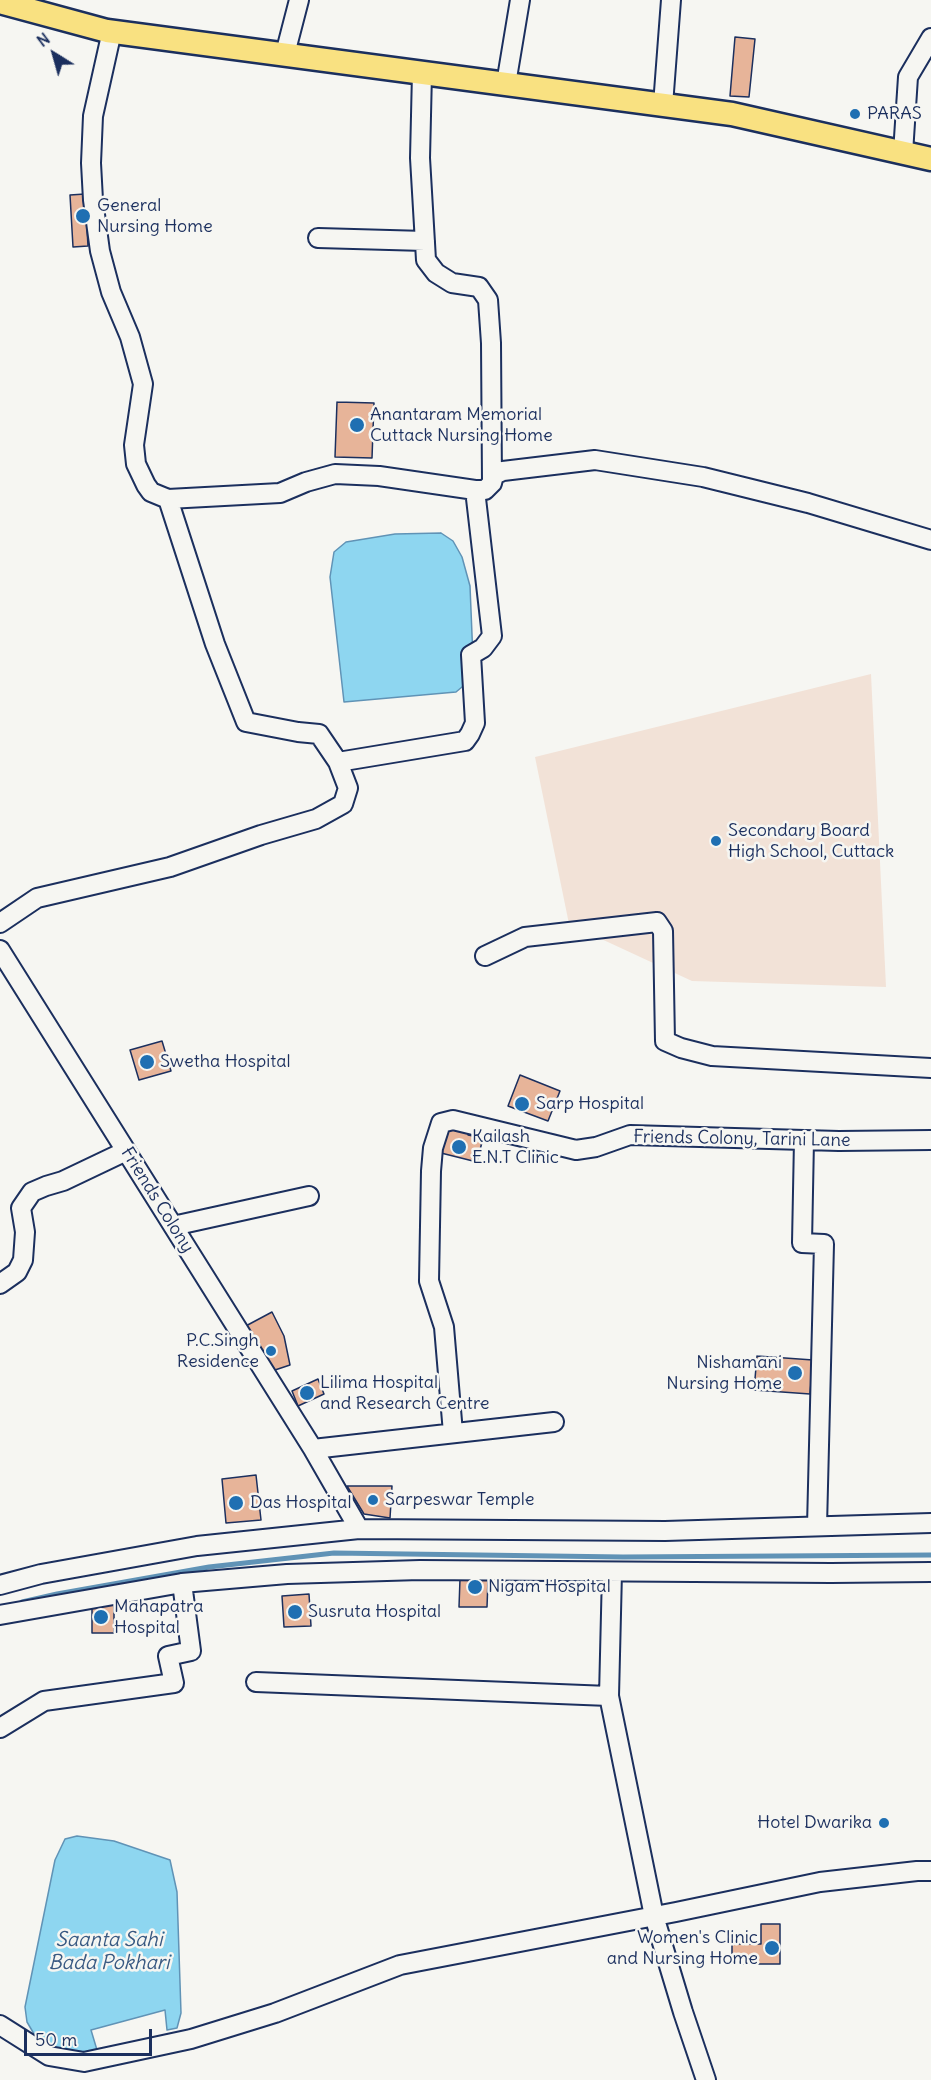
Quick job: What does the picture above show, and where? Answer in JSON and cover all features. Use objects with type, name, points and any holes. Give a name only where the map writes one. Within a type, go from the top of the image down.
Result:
[{"type":"main road","points":[[0,2],[112,31],[732,114],[931,159]]},
{"type":"street","points":[[285,54],[300,0]]},
{"type":"street","points":[[506,84],[520,0]]},
{"type":"street","points":[[663,105],[671,0]]},
{"type":"street","points":[[112,31],[93,116],[91,163],[93,200],[100,251],[111,292],[130,337],[142,384],[134,445],[136,464],[146,486],[151,492],[168,499],[280,494],[306,482],[335,474],[379,476],[484,487]]},
{"type":"street","points":[[903,153],[908,78],[931,38]]},
{"type":"street","points":[[338,762],[465,741],[471,734],[475,723],[471,655],[483,648],[492,636],[484,487],[491,343],[488,300],[479,287],[452,283],[436,273],[426,260],[420,158],[422,73]]},
{"type":"street","points":[[318,238],[425,241]]},
{"type":"street","points":[[484,487],[494,475],[503,471],[595,460],[704,477],[931,540]]},
{"type":"street","points":[[0,923],[37,898],[170,867],[261,835],[316,819],[343,804],[348,788],[338,762],[320,734],[246,722],[215,644],[168,499]]},
{"type":"street","points":[[485,956],[525,937],[657,922],[663,931],[665,1041],[681,1048],[712,1056],[931,1068]]},
{"type":"street","name":"Friends Colony","points":[[0,950],[313,1449],[359,1529]]},
{"type":"street","name":"Friends Colony, Tarini Lane","points":[[453,1433],[444,1327],[429,1281],[431,1171],[433,1148],[441,1123],[453,1120],[576,1150],[596,1147],[630,1135],[804,1140],[931,1140]]},
{"type":"street","points":[[804,1140],[802,1243],[824,1244],[817,1526]]},
{"type":"street","points":[[0,1284],[17,1272],[23,1260],[24,1232],[21,1208],[32,1192],[63,1181],[126,1151]]},
{"type":"street","points":[[173,1226],[309,1196]]},
{"type":"street","points":[[313,1449],[554,1422]]},
{"type":"street","points":[[0,1585],[41,1574],[197,1546],[359,1529],[665,1531],[931,1523]]},
{"type":"street","points":[[0,1615],[182,1582],[287,1574],[420,1570],[931,1572]]},
{"type":"street","points":[[612,1572],[609,1696],[654,1916],[706,2080]]},
{"type":"street","points":[[0,1728],[44,1701],[174,1683],[168,1656],[191,1651],[182,1582]]},
{"type":"street","points":[[256,1682],[609,1696]]},
{"type":"street","points":[[0,2025],[49,2056],[84,2062],[191,2039],[274,2013],[400,1965],[820,1882],[931,1871]]},
{"type":"shaded area","name":"Secondary Board High School, Cuttack","points":[[871,674],[886,987],[692,981],[569,924],[535,757]]},
{"type":"water","points":[[441,533],[453,541],[462,557],[470,586],[473,659],[468,682],[456,692],[344,702],[330,577],[334,552],[346,542],[395,534]]},
{"type":"water","name":"Saanta Sahi Bada Pokhari","points":[[77,1836],[114,1841],[170,1860],[177,1892],[181,2013],[177,2028],[167,2030],[165,2010],[91,2030],[97,2050],[84,2054],[49,2048],[37,2039],[27,2022],[25,2007],[55,1860],[65,1839]]},
{"type":"building","points":[[735,37],[755,39],[749,97],[730,96]]},
{"type":"building","points":[[85,194],[88,246],[73,247],[70,195]]},
{"type":"building","points":[[337,402],[374,403],[372,458],[335,457]]},
{"type":"building","points":[[162,1041],[171,1071],[139,1080],[130,1050]]},
{"type":"building","points":[[520,1075],[560,1091],[548,1121],[508,1106]]},
{"type":"building","points":[[448,1125],[469,1130],[468,1135],[483,1138],[477,1162],[441,1153]]},
{"type":"building","name":"P.C.Singh Residence","points":[[272,1312],[284,1336],[290,1365],[269,1372],[242,1328]]},
{"type":"building","points":[[757,1356],[813,1360],[810,1394],[754,1390]]},
{"type":"building","points":[[318,1379],[324,1394],[298,1406],[292,1391]]},
{"type":"building","points":[[256,1475],[261,1520],[226,1523],[222,1479]]},
{"type":"building","name":"Sarpeswar Temple","points":[[347,1486],[392,1486],[390,1518],[364,1514]]},
{"type":"building","points":[[460,1579],[488,1580],[487,1607],[459,1607]]},
{"type":"building","points":[[309,1594],[311,1626],[284,1627],[282,1596]]},
{"type":"building","points":[[92,1603],[114,1603],[114,1633],[92,1633]]},
{"type":"building","points":[[761,1924],[780,1924],[780,1964],[732,1964],[732,1944],[761,1944]]},
{"type":"waterway","points":[[22,1602],[209,1567],[334,1553],[623,1557],[931,1555]]},
{"type":"place","name":"PARAS","points":[[855,114]]},
{"type":"place","name":"General Nursing Home","points":[[83,216]]},
{"type":"place","name":"Anantaram Memorial Cuttack Nursing Home","points":[[357,425]]},
{"type":"place","name":"Secondary Board High School, Cuttack","points":[[716,841]]},
{"type":"place","name":"Swetha Hospital","points":[[147,1062]]},
{"type":"place","name":"Sarp Hospital","points":[[522,1104]]},
{"type":"place","name":"Kailash E.N.T Clinic","points":[[459,1147]]},
{"type":"place","name":"P.C.Singh Residence","points":[[271,1351]]},
{"type":"place","name":"Nishamani Nursing Home","points":[[795,1373]]},
{"type":"place","name":"Lilima Hospital and Research Centre","points":[[307,1393]]},
{"type":"place","name":"Sarpeswar Temple","points":[[373,1500]]},
{"type":"place","name":"Das Hospital","points":[[236,1503]]},
{"type":"place","name":"Nigam Hospital","points":[[475,1587]]},
{"type":"place","name":"Susruta Hospital","points":[[295,1612]]},
{"type":"place","name":"Mahapatra Hospital","points":[[101,1617]]},
{"type":"place","name":"Hotel Dwarika","points":[[884,1823]]},
{"type":"place","name":"Women's Clinic and Nursing Home","points":[[772,1948]]}]
